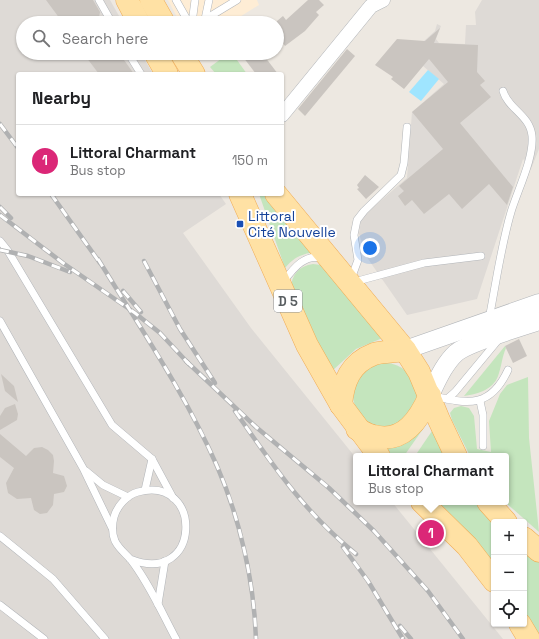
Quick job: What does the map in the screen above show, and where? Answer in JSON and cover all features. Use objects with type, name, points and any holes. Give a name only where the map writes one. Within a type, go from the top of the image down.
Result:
[{"type":"main road","points":[[127,0],[135,16]]},
{"type":"main road","points":[[151,0],[160,16]]},
{"type":"main road","points":[[159,60],[166,72]]},
{"type":"main road","points":[[185,60],[193,72]]},
{"type":"main road","name":"D 5","points":[[241,196],[307,345],[341,405]]},
{"type":"main road","points":[[278,196],[330,262],[350,283],[384,328],[404,350],[438,397],[439,420],[455,453]]},
{"type":"main road","points":[[377,453],[357,429],[341,405],[342,390],[346,376],[357,363],[374,354],[404,350]]},
{"type":"main road","points":[[357,429],[374,436],[385,437],[398,434],[408,429],[415,423],[438,397]]},
{"type":"main road","points":[[425,505],[467,546],[491,577]]},
{"type":"main road","points":[[491,505],[503,519]]},
{"type":"main road","points":[[527,541],[539,551]]},
{"type":"main road","points":[[522,627],[529,639]]},
{"type":"street","points":[[284,113],[371,6],[383,0]]},
{"type":"street","points":[[404,350],[539,303]]},
{"type":"street","points":[[438,397],[443,370],[456,353],[539,321]]},
{"type":"lane","points":[[99,0],[108,16]]},
{"type":"lane","points":[[176,0],[185,16]]},
{"type":"lane","points":[[193,16],[195,0]]},
{"type":"lane","points":[[204,16],[209,0]]},
{"type":"lane","points":[[210,16],[237,0]]},
{"type":"lane","points":[[132,60],[140,72]]},
{"type":"lane","points":[[456,353],[465,343],[486,326],[488,321],[511,213],[531,150],[532,136],[529,123],[505,98],[503,91]]},
{"type":"lane","points":[[350,283],[358,260],[354,235],[357,220],[364,211],[401,175],[404,163],[407,127]]},
{"type":"lane","points":[[0,241],[12,258],[112,425],[152,459],[174,499],[182,508],[187,520],[187,532],[183,544],[176,554],[165,561],[154,564],[142,564],[130,559]]},
{"type":"lane","points":[[350,283],[424,263],[481,256]]},
{"type":"lane","points":[[281,284],[298,263],[309,259],[320,258],[330,262]]},
{"type":"lane","points":[[0,321],[83,468],[113,529]]},
{"type":"lane","points":[[438,397],[454,392],[502,334]]},
{"type":"lane","points":[[438,397],[467,402],[480,401],[490,396],[498,388],[508,370]]},
{"type":"lane","points":[[480,401],[483,415],[483,446]]},
{"type":"lane","points":[[145,490],[152,459]]},
{"type":"lane","points":[[83,468],[103,485],[128,497]]},
{"type":"lane","points":[[174,499],[156,490],[145,490],[128,497],[120,506],[114,517],[113,529],[115,540],[121,551],[130,559],[158,604],[176,639]]},
{"type":"lane","points":[[0,536],[53,579],[105,639]]},
{"type":"lane","points":[[158,604],[165,561]]},
{"type":"lane","points":[[0,605],[44,639]]},
{"type":"shaded area","points":[[0,0],[110,0],[119,16],[16,16],[16,60],[145,60],[152,72],[16,72],[16,196],[220,196],[226,204],[183,233],[251,328],[353,454],[353,505],[394,505],[491,624],[491,627],[493,627],[503,639],[0,639]]},
{"type":"shaded area","points":[[168,0],[257,0],[259,5],[241,16],[176,16]]},
{"type":"shaded area","points":[[482,0],[539,0],[539,149],[531,169],[523,159],[477,299],[407,315],[366,256],[359,234],[361,219],[407,178],[412,112],[444,84],[402,48],[424,41],[435,31],[437,24],[441,26],[436,39],[439,43],[465,44],[466,25],[476,25],[475,12]]},
{"type":"green space","points":[[220,60],[237,60],[246,72],[214,72],[210,67]]},
{"type":"green space","points":[[260,196],[270,196],[315,252],[298,257],[285,268]]},
{"type":"green space","points":[[313,264],[321,265],[385,337],[356,349],[332,371],[291,289],[294,275],[300,269]]},
{"type":"green space","points":[[505,346],[506,348],[500,370],[494,383],[486,390],[464,396]]},
{"type":"green space","points":[[385,363],[403,369],[411,377],[417,395],[411,413],[403,421],[385,427],[367,421],[359,413],[353,395],[359,377],[367,369]]},
{"type":"green space","points":[[528,377],[529,438],[539,532],[527,521],[527,519],[524,519],[508,505],[509,453],[468,453],[450,413],[454,408],[461,406],[469,408],[474,416],[477,449],[491,452],[489,421],[500,394],[507,385]]},
{"type":"green space","points":[[430,419],[406,453],[387,453],[382,445]]},
{"type":"green space","points":[[434,428],[446,453],[417,453]]},
{"type":"green space","points":[[436,505],[480,505],[492,519],[491,564]]},
{"type":"green space","points":[[527,549],[539,559],[539,638],[527,617]]},
{"type":"water","points":[[428,70],[439,79],[421,101],[409,92]]},
{"type":"building","points":[[46,0],[93,0],[100,12],[99,16],[58,16]]},
{"type":"building","points":[[308,0],[319,0],[324,5],[316,12],[319,15],[305,31],[285,46],[284,17],[286,20]]},
{"type":"building","points":[[440,28],[434,43],[478,45],[477,72],[485,81],[480,85],[491,97],[460,123],[513,187],[507,205],[489,184],[462,209],[449,194],[424,214],[412,200],[405,206],[398,196],[404,191],[399,186],[443,149],[412,112],[448,82],[429,59],[404,89],[391,79],[393,77],[375,65],[397,39],[425,41]]},
{"type":"building","points":[[347,49],[355,56],[305,116],[298,109]]},
{"type":"building","points":[[88,60],[124,60],[133,72],[97,72]]},
{"type":"building","points":[[245,60],[267,60],[276,72],[254,72]]},
{"type":"building","points":[[365,175],[379,187],[366,199],[357,189],[359,188],[357,185]]},
{"type":"building","points":[[519,339],[527,356],[513,363],[505,346]]},
{"type":"building","points":[[1,374],[14,386],[18,402],[5,391]]},
{"type":"building","points":[[15,404],[18,414],[17,420],[0,430],[0,416],[5,408]]},
{"type":"building","points":[[0,434],[26,456],[34,448],[42,447],[53,455],[53,473],[64,476],[67,486],[64,492],[54,494],[53,505],[47,513],[40,514],[34,510],[31,498],[17,499],[8,493],[6,483],[14,468],[0,457]]},
{"type":"railway","points":[[0,124],[16,145]]},
{"type":"railway","points":[[52,196],[100,263]]},
{"type":"railway","points":[[0,207],[11,218]]},
{"type":"railway","points":[[0,215],[63,263],[135,313],[160,333],[189,364]]},
{"type":"railway","points":[[0,250],[28,256],[70,272]]},
{"type":"railway","points":[[98,259],[191,412],[217,466],[233,507],[249,573],[255,617],[256,639]]},
{"type":"railway","points":[[144,261],[180,329],[215,383]]},
{"type":"railway","points":[[123,291],[141,312]]},
{"type":"railway","points":[[186,361],[256,427],[329,488],[374,531],[428,591],[463,639]]},
{"type":"railway","points":[[235,411],[276,469],[304,504],[337,538],[356,554]]},
{"type":"railway","points":[[343,547],[368,581],[403,639]]},
{"type":"railway","points":[[400,626],[411,639]]},
{"type":"place","name":"Littoral Cité Nouvelle","points":[[240,224]]},
{"type":"place","name":"Littoral Charmant","points":[[431,533]]}]
